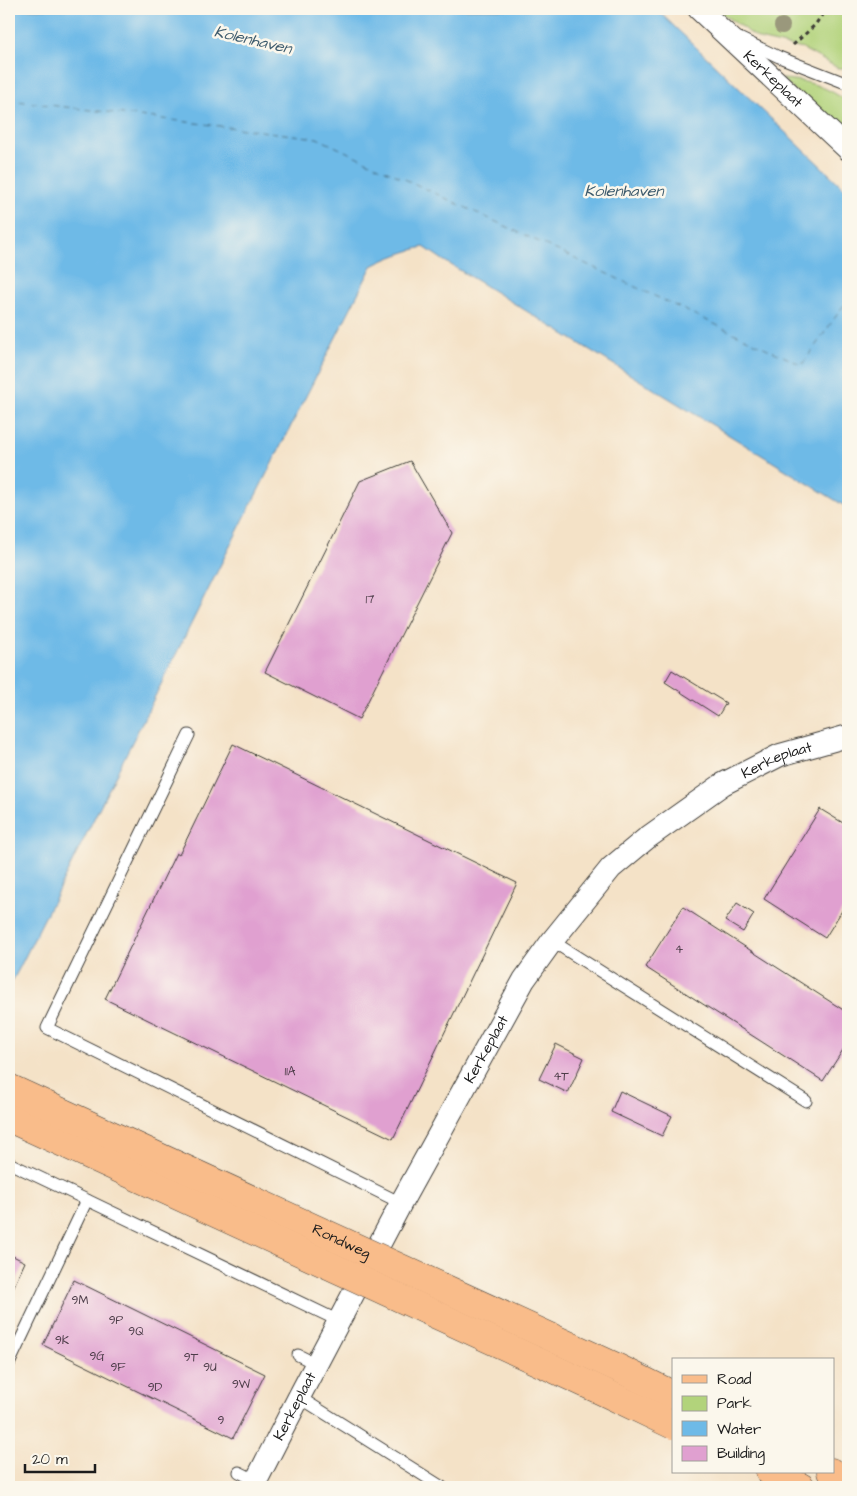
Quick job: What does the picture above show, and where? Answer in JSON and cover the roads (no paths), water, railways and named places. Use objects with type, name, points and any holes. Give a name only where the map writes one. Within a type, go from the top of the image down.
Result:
[{"type":"main road","name":"Rondweg","points":[[9,1088],[672,1395]]},
{"type":"main road","name":"Rondweg","points":[[9,1118],[672,1425]]},
{"type":"main road","points":[[834,1473],[848,1480]]},
{"type":"main road","points":[[774,1474],[801,1487]]},
{"type":"street","name":"Kerkeplaat","points":[[698,9],[848,149]]},
{"type":"street","name":"Kerkeplaat","points":[[250,1480],[299,1397],[307,1359],[338,1321],[524,980],[552,941],[610,868],[647,838],[724,784],[780,755],[848,736]]},
{"type":"lane","points":[[719,28],[779,57],[848,84]]},
{"type":"lane","points":[[189,735],[47,1028],[401,1203]]},
{"type":"lane","points":[[552,941],[806,1101]]},
{"type":"lane","points":[[9,1163],[338,1321]]},
{"type":"lane","points":[[9,1364],[87,1200]]},
{"type":"lane","points":[[299,1397],[442,1487]]},
{"type":"water","name":"Kolenhaven","points":[[9,9],[656,9],[848,192],[848,508],[424,247],[411,250],[372,266],[9,987]]}]
